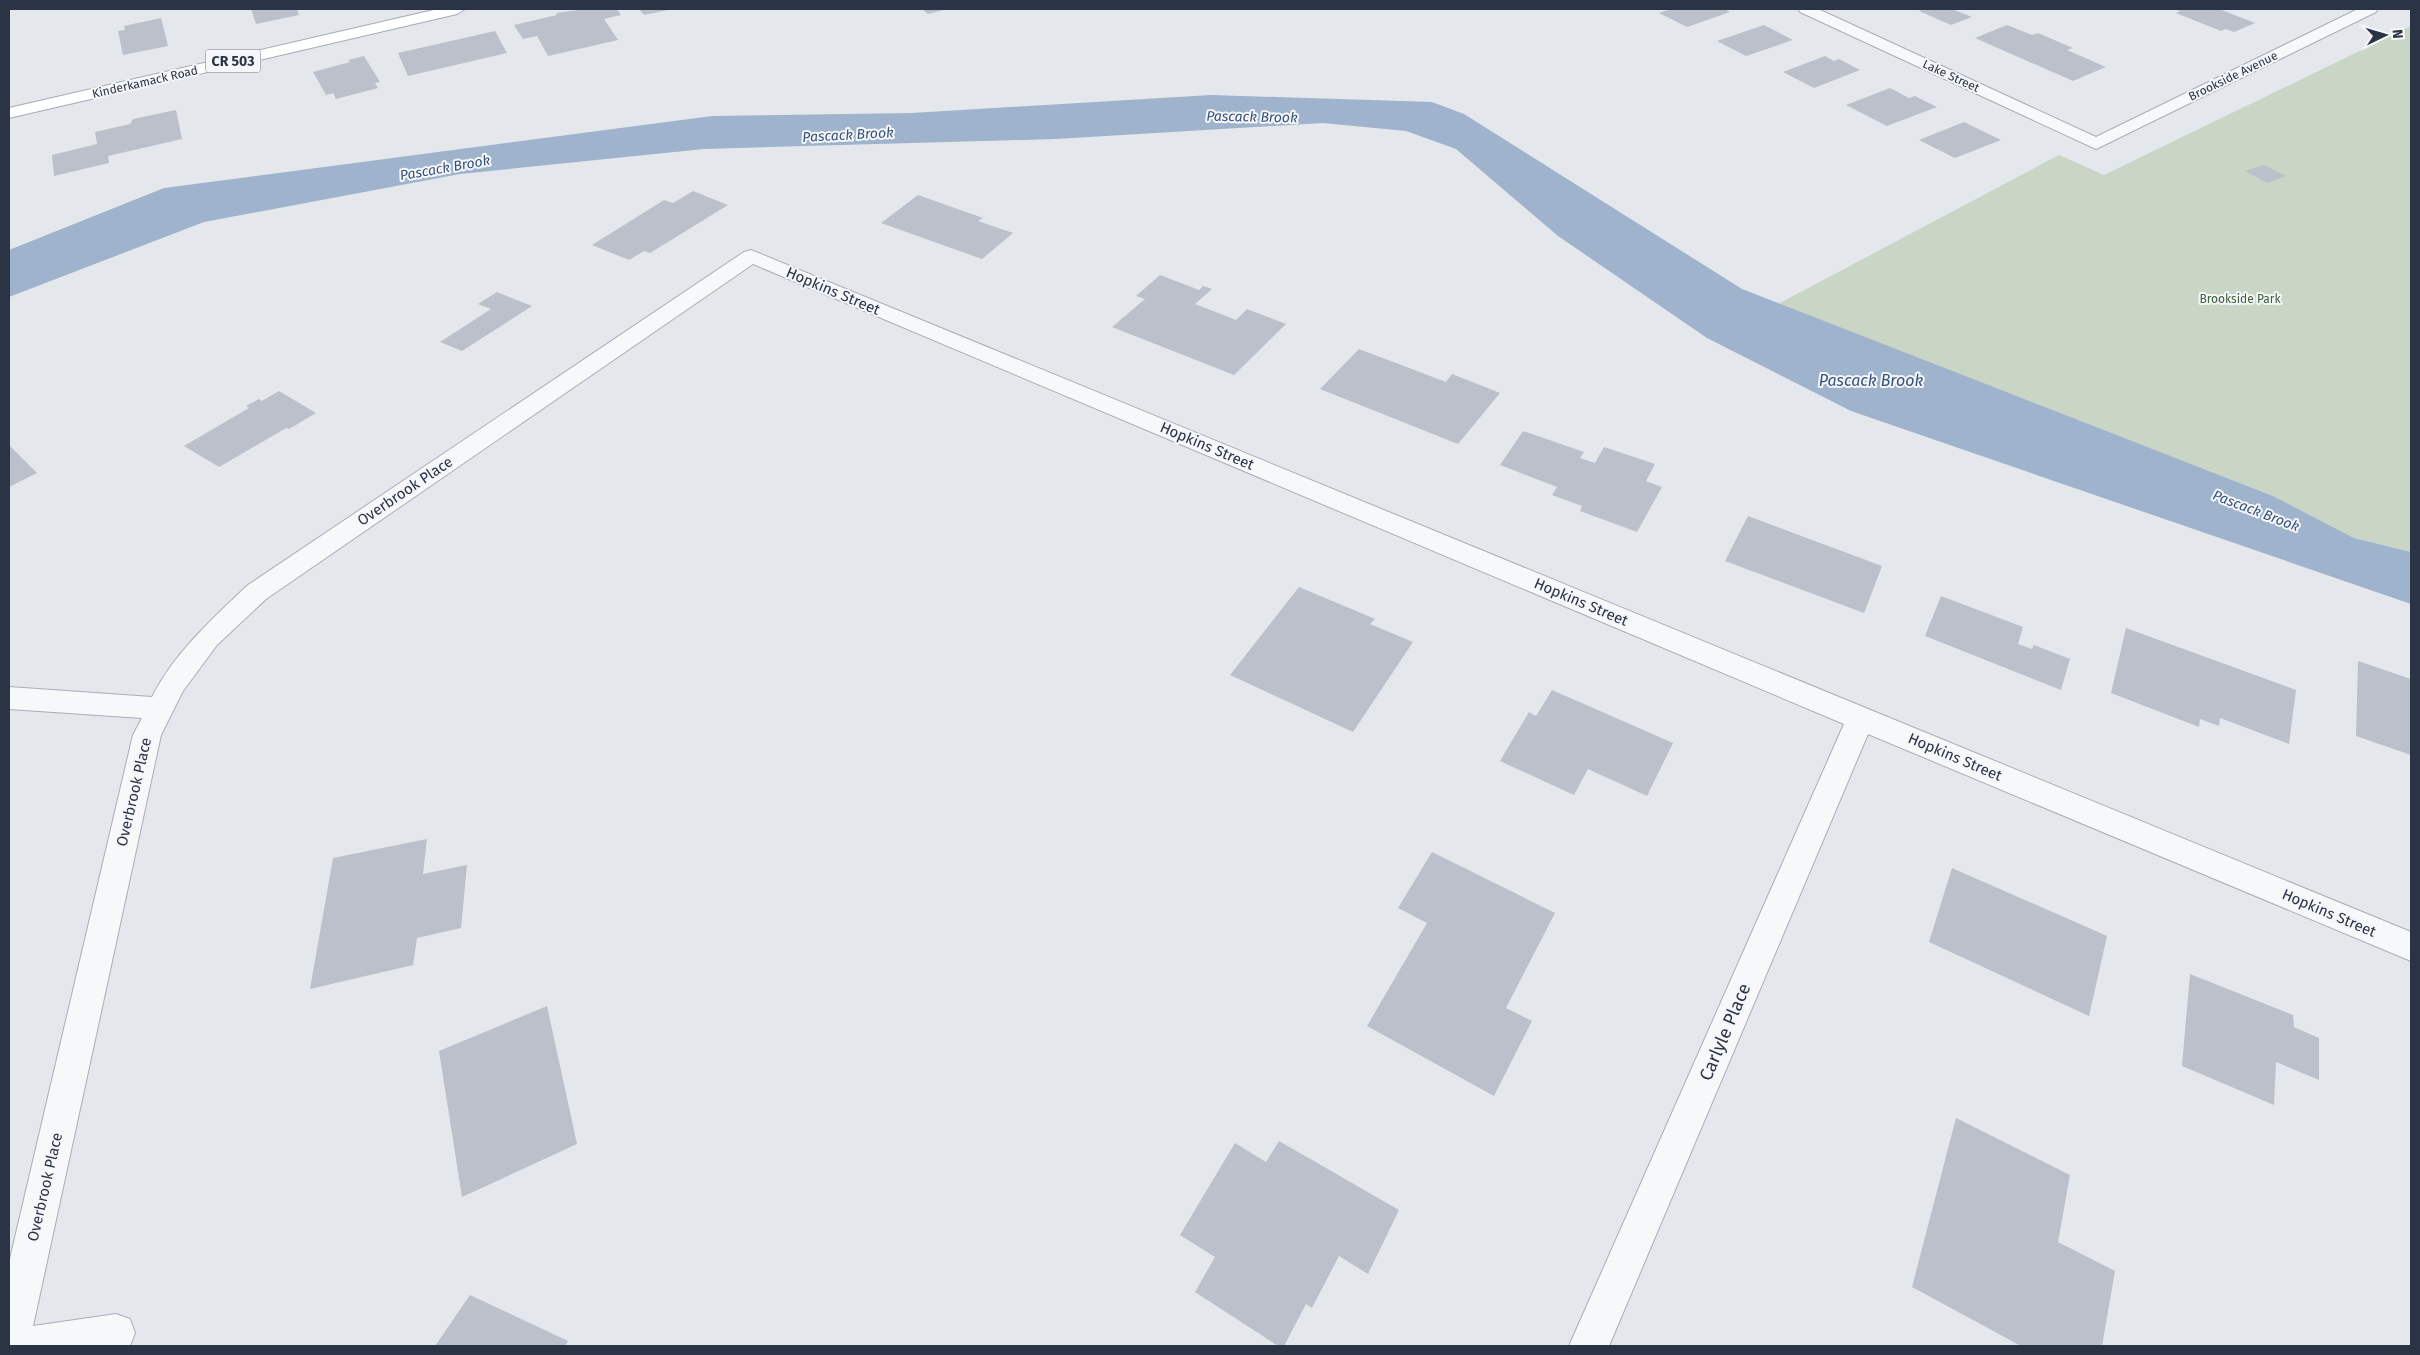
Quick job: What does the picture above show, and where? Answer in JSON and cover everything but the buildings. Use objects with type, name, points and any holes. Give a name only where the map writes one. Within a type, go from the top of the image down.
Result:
[{"type":"main road","name":"Kinderkamack Road","points":[[9,113],[457,9]]},
{"type":"street","name":"Lake Street","points":[[1806,9],[2096,144]]},
{"type":"street","name":"Brookside Avenue","points":[[2096,144],[2370,9]]},
{"type":"street","name":"Overbrook Place","points":[[9,1346],[147,735],[172,685],[208,638],[258,592],[751,256]]},
{"type":"street","name":"Hopkins Street","points":[[751,256],[2411,947]]},
{"type":"street","points":[[9,698],[160,708]]},
{"type":"street","name":"Carlyle Place","points":[[1589,1346],[1861,718]]},
{"type":"street","points":[[33,1346],[116,1333]]},
{"type":"green space","name":"Brookside Park","points":[[2411,26],[2411,552],[2354,538],[2273,496],[1778,304],[2059,155],[2104,175]]},
{"type":"water","name":"Pascack Brook","points":[[1211,95],[1432,102],[1464,114],[1742,289],[2273,496],[2354,538],[2411,552],[2411,604],[1851,411],[1707,338],[1558,236],[1456,149],[1406,131],[1323,123],[1056,139],[704,149],[460,174],[204,222],[9,297],[9,250],[164,188],[712,116],[912,113]]}]
